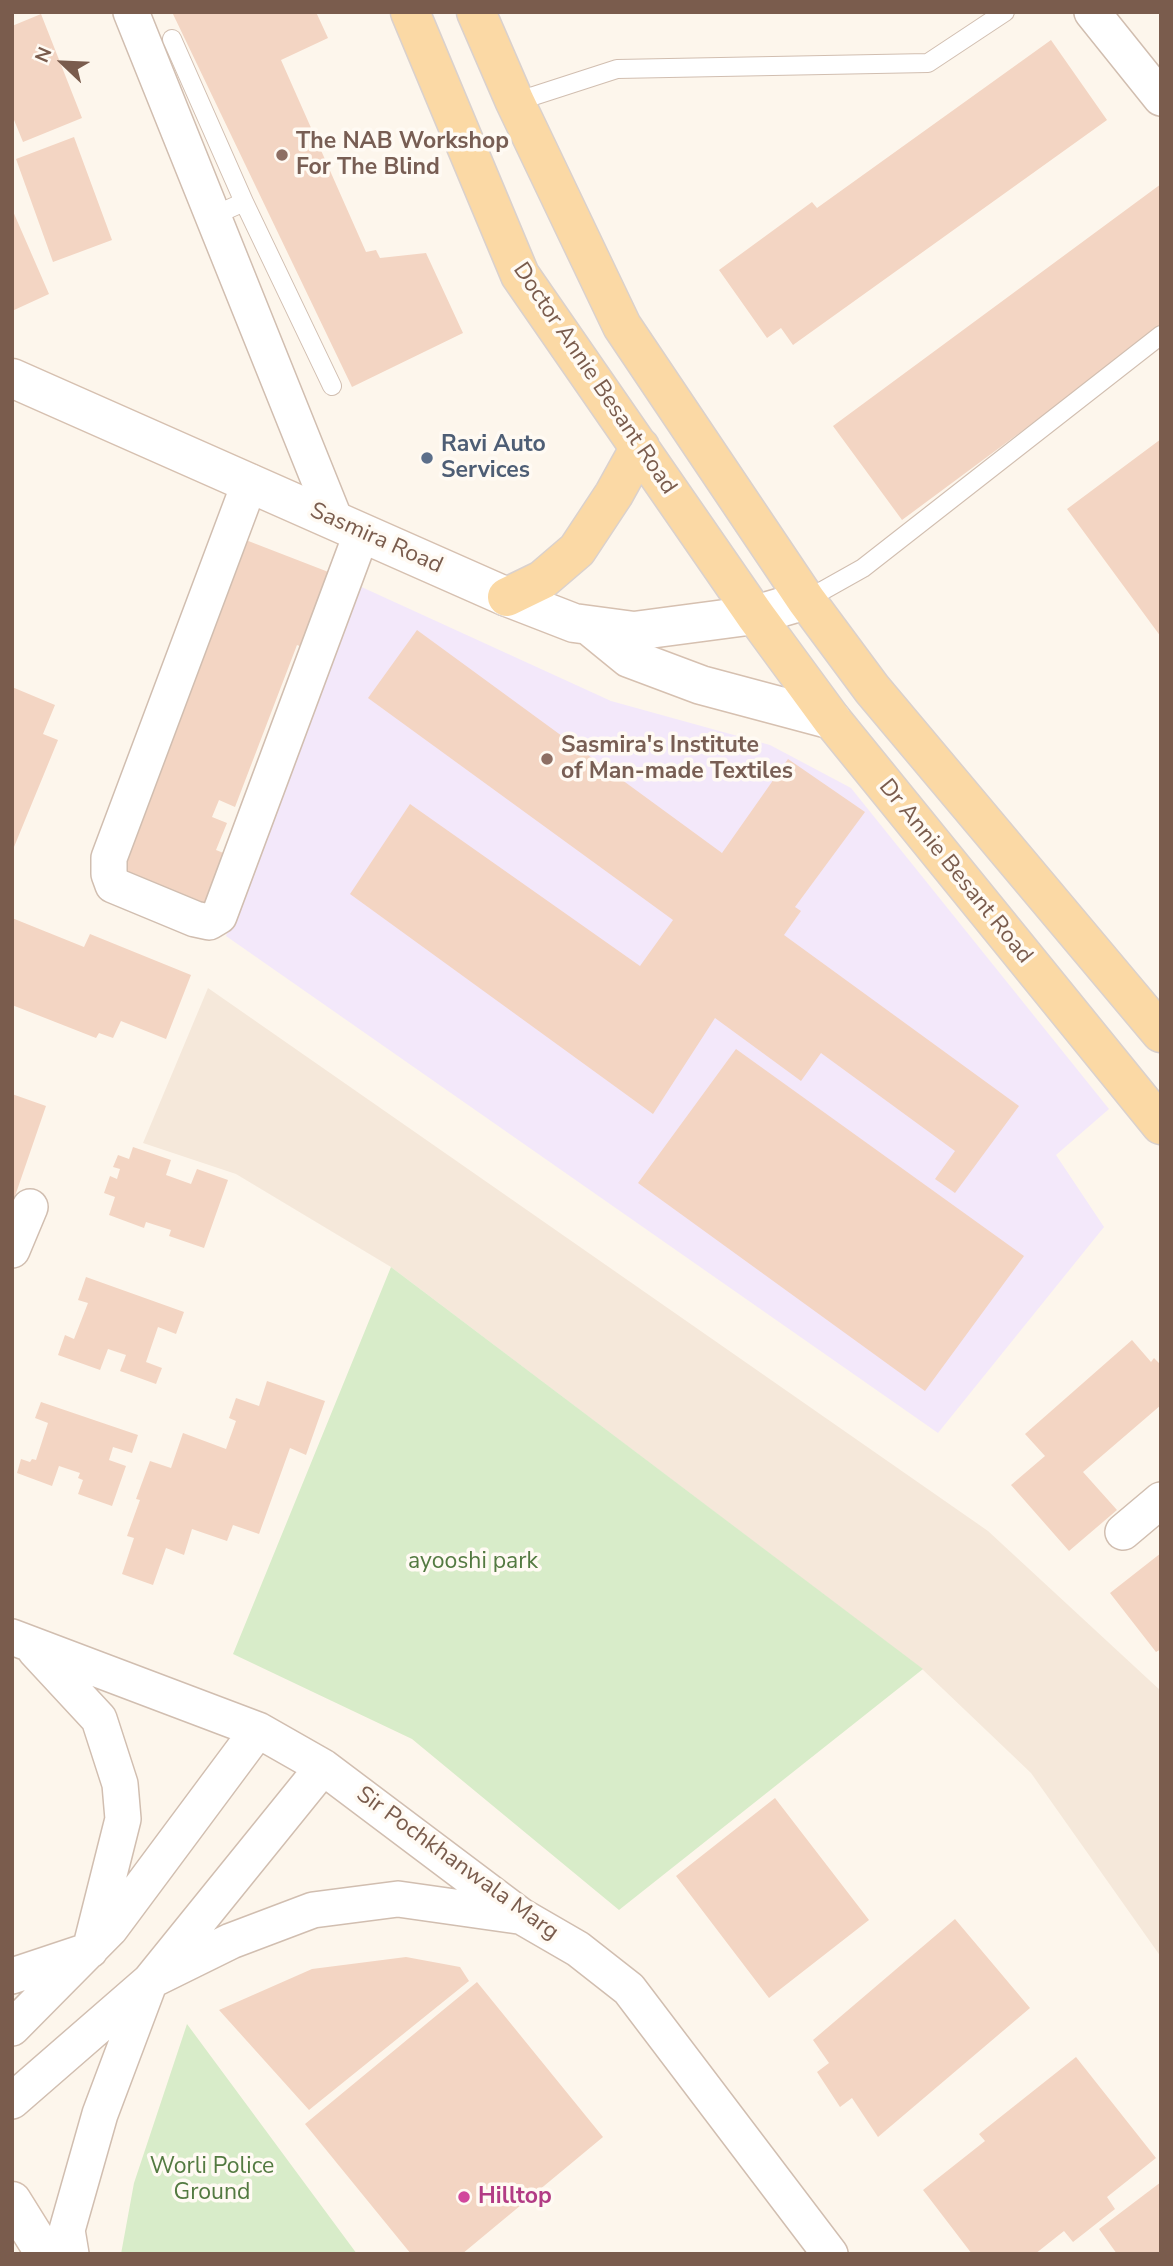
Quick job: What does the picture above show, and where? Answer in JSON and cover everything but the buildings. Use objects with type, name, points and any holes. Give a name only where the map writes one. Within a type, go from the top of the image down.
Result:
[{"type":"main road","name":"Doctor Annie Besant Road","points":[[410,12],[520,275],[755,615]]},
{"type":"main road","points":[[476,12],[515,102],[622,326],[806,600],[872,690],[1155,1025],[1109,1061]]},
{"type":"main road","points":[[507,597],[542,580],[578,550],[640,447]]},
{"type":"main road","name":"Dr Annie Besant Road","points":[[755,615],[832,720],[1161,1125]]},
{"type":"street","points":[[131,12],[213,216],[349,526],[219,916],[209,922],[195,919],[113,885],[109,874],[110,858],[250,482]]},
{"type":"street","points":[[1092,12],[1161,98]]},
{"type":"street","name":"Sasmira Road","points":[[12,378],[507,597],[574,624],[634,631],[755,615],[806,600]]},
{"type":"street","points":[[591,627],[629,657],[701,685],[832,720]]},
{"type":"street","points":[[12,1250],[30,1207]]},
{"type":"street","points":[[1123,1532],[1161,1500]]},
{"type":"street","points":[[20,1639],[99,1719],[120,1784],[123,1819],[90,1950]]},
{"type":"street","name":"Sir Pochkhanwala Marg","points":[[20,1639],[258,1730],[323,1767],[521,1916],[578,1950],[629,1989],[830,2254]]},
{"type":"street","points":[[12,2028],[110,1929],[258,1730]]},
{"type":"street","points":[[12,2101],[150,1981],[323,1767]]},
{"type":"street","points":[[71,2254],[67,2230],[100,2114],[150,1981],[231,1941],[313,1910],[398,1899],[521,1916]]},
{"type":"street","points":[[12,1976],[90,1950]]},
{"type":"street","points":[[12,2201],[45,2254]]},
{"type":"lane","points":[[515,102],[617,69],[928,63],[1005,12]]},
{"type":"lane","points":[[172,39],[244,202],[332,386]]},
{"type":"lane","points":[[213,216],[244,202]]},
{"type":"lane","points":[[806,600],[863,568],[1161,335]]},
{"type":"shaded area","points":[[355,584],[611,701],[770,745],[851,788],[1109,1109],[1056,1155],[1104,1227],[938,1433],[226,936]]},
{"type":"shaded area","points":[[208,988],[988,1531],[1161,1691],[1161,1957],[1031,1773],[922,1669],[391,1267],[236,1174],[143,1143]]},
{"type":"green space","name":"ayooshi park","points":[[391,1267],[923,1669],[619,1910],[412,1739],[233,1654]]},
{"type":"green space","name":"Worli Police Ground","points":[[187,2024],[357,2254],[121,2254],[134,2183]]},
{"type":"place","name":"The NAB Workshop For The Blind","points":[[282,155]]},
{"type":"place","name":"Ravi Auto Services","points":[[427,458]]},
{"type":"place","name":"Sasmira's Institute of Man-made Textiles","points":[[547,759]]},
{"type":"place","name":"Hilltop","points":[[464,2197]]}]
